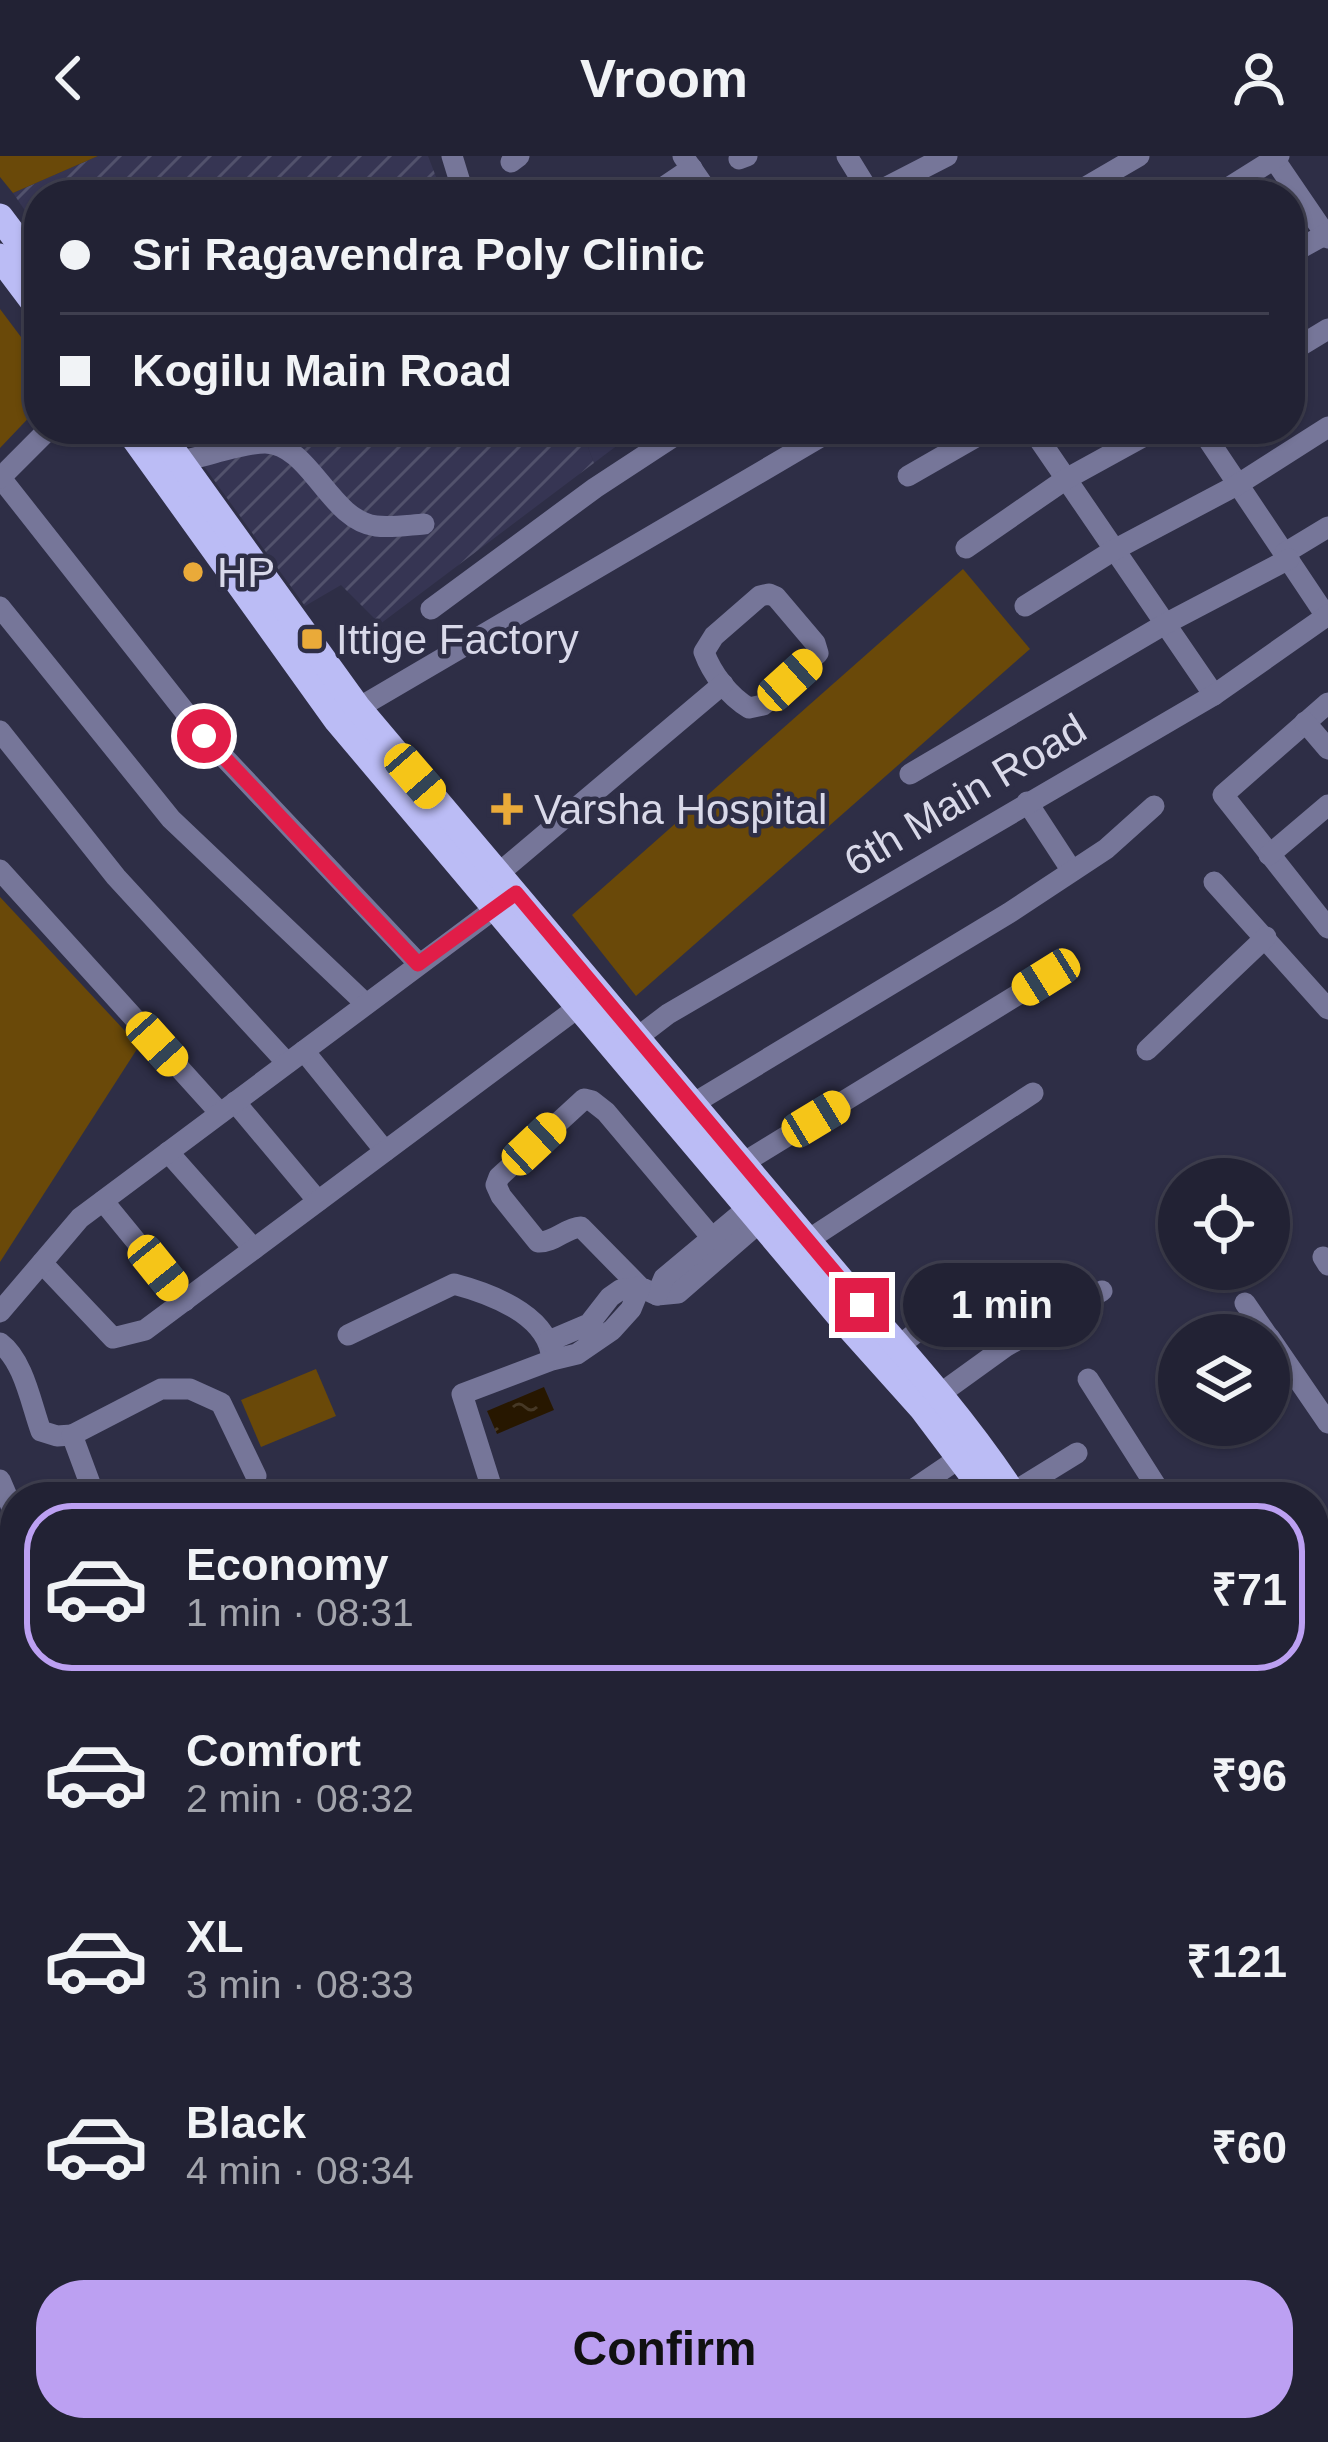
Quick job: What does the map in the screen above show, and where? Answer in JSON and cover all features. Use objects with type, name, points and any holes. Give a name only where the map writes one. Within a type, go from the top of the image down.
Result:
[{"type":"main road","points":[[0,217],[24,249]]},
{"type":"main road","points":[[0,257],[24,289]]},
{"type":"main road","points":[[140,444],[347,714],[638,1037],[755,1214],[930,1400],[980,1444],[998,1482]]},
{"type":"main road","points":[[169,444],[347,714]]},
{"type":"main road","points":[[503,891],[580,1006],[743,1163],[899,1346],[961,1457],[989,1482]]},
{"type":"street","points":[[900,180],[947,156]]},
{"type":"street","points":[[1098,180],[1139,156]]},
{"type":"street","points":[[1241,180],[1277,158]]},
{"type":"street","points":[[1305,201],[1327,235]]},
{"type":"street","points":[[34,444],[0,477],[204,736],[418,964]]},
{"type":"street","points":[[181,461],[264,444]]},
{"type":"street","points":[[272,444],[296,458],[349,515],[362,522],[424,524]]},
{"type":"street","points":[[431,609],[663,444]]},
{"type":"street","points":[[347,714],[809,444]]},
{"type":"street","points":[[908,476],[964,444]]},
{"type":"street","points":[[1042,444],[1214,695]]},
{"type":"street","points":[[966,548],[1066,478],[1129,444]]},
{"type":"street","points":[[1211,444],[1327,615]]},
{"type":"street","points":[[1024,606],[1301,444]]},
{"type":"street","points":[[910,774],[1287,556],[1328,527]]},
{"type":"street","points":[[760,596],[776,597],[815,643],[818,656],[759,708],[743,705],[723,684],[705,657],[708,643],[760,596]]},
{"type":"street","points":[[0,607],[171,819],[366,1004]]},
{"type":"street","name":"6th Main Road","points":[[638,1037],[668,1014],[1214,695],[1327,615]]},
{"type":"street","points":[[0,1312],[80,1218],[418,964],[503,891],[723,684]]},
{"type":"street","points":[[1328,703],[1223,795],[1328,928]]},
{"type":"street","points":[[1306,722],[1328,749]]},
{"type":"street","points":[[0,731],[116,877],[385,1151]]},
{"type":"street","points":[[1027,802],[1072,871]]},
{"type":"street","points":[[1269,855],[1328,805]]},
{"type":"street","points":[[683,1110],[1009,913],[1106,849],[1154,806]]},
{"type":"street","points":[[0,870],[318,1201]]},
{"type":"street","points":[[1214,882],[1328,1009]]},
{"type":"street","points":[[1147,1050],[1266,937]]},
{"type":"street","points":[[743,1163],[1046,977]]},
{"type":"street","points":[[42,1263],[112,1338],[145,1330],[580,1006]]},
{"type":"street","points":[[808,1240],[1033,1093]]},
{"type":"street","points":[[718,1245],[592,1101],[584,1099],[496,1185],[538,1242],[581,1227],[648,1291],[678,1294],[718,1245],[755,1214]]},
{"type":"street","points":[[168,1152],[254,1249]]},
{"type":"street","points":[[103,1201],[185,1301]]},
{"type":"street","points":[[348,1335],[454,1284],[489,1293],[521,1312],[551,1350]]},
{"type":"street","points":[[490,1482],[462,1394],[551,1350],[577,1354],[613,1330],[648,1291]]},
{"type":"street","points":[[930,1400],[1005,1347],[1102,1291]]},
{"type":"street","points":[[899,1346],[956,1301]]},
{"type":"street","points":[[1245,1303],[1253,1314]]},
{"type":"street","points":[[0,1343],[15,1362],[41,1431],[72,1436],[161,1389],[190,1389],[221,1403],[256,1476]]},
{"type":"street","points":[[1290,1368],[1328,1423]]},
{"type":"street","points":[[1088,1379],[1153,1482]]},
{"type":"street","points":[[72,1436],[89,1482]]},
{"type":"street","points":[[1029,1482],[1077,1454]]},
{"type":"street","points":[[924,1482],[961,1457]]},
{"type":"shaded area","points":[[0,156],[98,156],[43,180],[24,180],[24,188],[13,193],[0,177]]},
{"type":"shaded area","points":[[98,156],[428,156],[437,180],[43,180]]},
{"type":"shaded area","points":[[24,188],[24,209],[13,193]]},
{"type":"shaded area","points":[[0,309],[24,341],[24,423],[0,448]]},
{"type":"shaded area","points":[[213,444],[587,444],[594,463],[380,624],[341,585],[305,606],[193,451]]},
{"type":"shaded area","points":[[587,444],[619,444],[594,463]]},
{"type":"shaded area","points":[[963,569],[1030,649],[636,996],[572,915]]},
{"type":"shaded area","points":[[0,897],[139,1046],[0,1262]]},
{"type":"shaded area","points":[[316,1369],[336,1416],[261,1447],[241,1400]]},
{"type":"water","points":[[544,1387],[554,1410],[497,1434],[487,1411]]},
{"type":"place","name":"HP","points":[[193,572]]},
{"type":"place","name":"Ittige Factory","points":[[312,639]]},
{"type":"place","name":"Varsha Hospital","points":[[507,809]]},
{"type":"route","points":[[204,736],[418,964],[516,893],[862,1305]]}]
